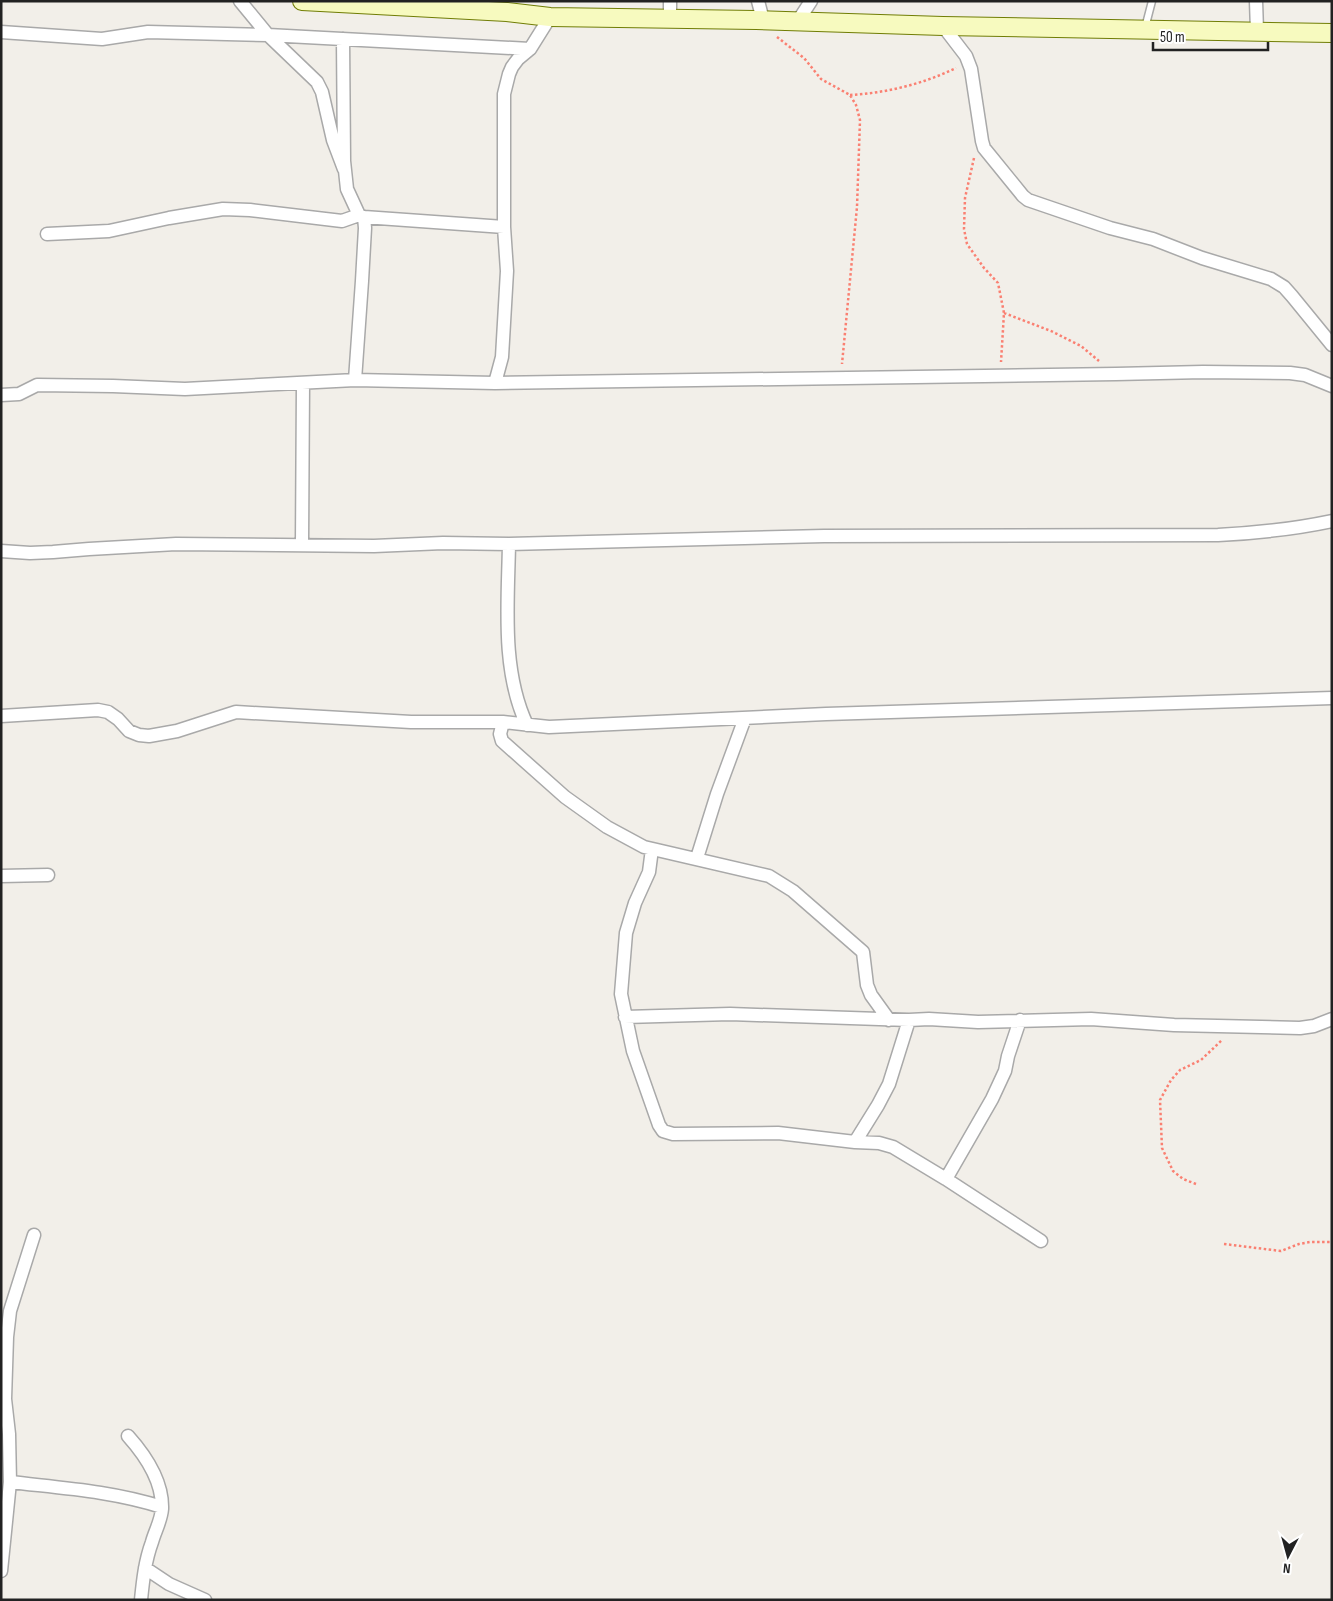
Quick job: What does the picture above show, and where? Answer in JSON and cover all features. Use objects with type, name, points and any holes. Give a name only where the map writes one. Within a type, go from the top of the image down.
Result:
[{"type":"main road","points":[[302,1],[506,7],[550,16],[670,10],[762,20],[942,26],[1332,33]]},
{"type":"street","points":[[240,1],[268,35],[298,63],[319,87],[322,92],[333,140],[344,169]]},
{"type":"street","points":[[758,1],[762,20]]},
{"type":"street","points":[[798,21],[811,1]]},
{"type":"street","points":[[1256,1],[1257,31]]},
{"type":"street","points":[[495,383],[502,357],[507,271],[504,227],[504,94],[512,67],[530,50],[550,16]]},
{"type":"street","points":[[942,26],[966,56],[971,69],[984,148],[1028,200],[1110,228],[1153,239],[1202,258],[1271,279],[1284,287],[1332,345]]},
{"type":"street","points":[[1,32],[102,38],[148,32],[268,35],[530,50]]},
{"type":"street","points":[[343,39],[344,169],[347,189],[362,216],[365,228],[355,380]]},
{"type":"street","points":[[47,234],[109,230],[223,209],[250,210],[342,222],[362,216],[504,227]]},
{"type":"street","points":[[1,395],[20,394],[36,385],[185,389],[355,380],[495,383],[1203,372],[1290,373],[1305,375],[1332,386]]},
{"type":"street","points":[[302,544],[303,383]]},
{"type":"street","points":[[1,551],[30,553],[176,544],[374,546],[443,542],[509,544],[814,536],[1218,535],[1289,529],[1332,521]]},
{"type":"street","points":[[509,544],[508,610],[511,664],[518,703],[527,725]]},
{"type":"street","points":[[1,716],[98,710],[108,712],[118,719],[129,731],[149,736],[177,731],[236,712],[412,722],[503,722],[549,727],[1016,707],[1332,698]]},
{"type":"street","points":[[697,858],[717,794],[745,718]]},
{"type":"street","points":[[503,722],[500,734],[502,741],[565,797],[607,827],[644,847],[768,876],[793,890],[863,952],[867,985],[871,995],[889,1020]]},
{"type":"street","points":[[652,849],[649,872],[635,903],[626,933],[620,994],[633,1051],[659,1125],[668,1133],[778,1133],[879,1143],[893,1147],[1041,1241]]},
{"type":"street","points":[[1,876],[48,875]]},
{"type":"street","points":[[625,1017],[730,1014],[978,1022],[1091,1019],[1174,1025],[1300,1028],[1314,1026],[1332,1019]]},
{"type":"street","points":[[855,1142],[889,1084],[909,1020]]},
{"type":"street","points":[[946,1179],[992,1099],[1005,1071],[1020,1020]]},
{"type":"street","points":[[1,1571],[10,1482],[9,1434],[3,1399],[7,1337],[10,1311],[34,1235]]},
{"type":"street","points":[[128,1436],[142,1452],[152,1469],[156,1478],[162,1507],[159,1524],[152,1541],[145,1568],[141,1600]]},
{"type":"street","points":[[10,1482],[115,1494],[162,1507]]},
{"type":"street","points":[[145,1568],[169,1584],[205,1600]]},
{"type":"lane","points":[[1145,29],[1152,1]]},
{"type":"path","points":[[776,37],[804,58],[821,79],[850,95],[856,105],[860,120],[858,197],[841,378]]},
{"type":"path","points":[[850,95],[876,94],[899,88],[968,62]]},
{"type":"path","points":[[980,132],[965,198],[964,229],[968,244],[984,268],[998,283],[1004,313],[1000,376]]},
{"type":"path","points":[[1004,313],[1051,331],[1080,346],[1116,374]]},
{"type":"path","points":[[1196,1184],[1183,1179],[1173,1171],[1162,1148],[1160,1100],[1171,1080],[1180,1070],[1201,1060],[1222,1040],[1232,1026]]},
{"type":"path","points":[[1224,1244],[1276,1252],[1310,1242],[1332,1242]]}]
